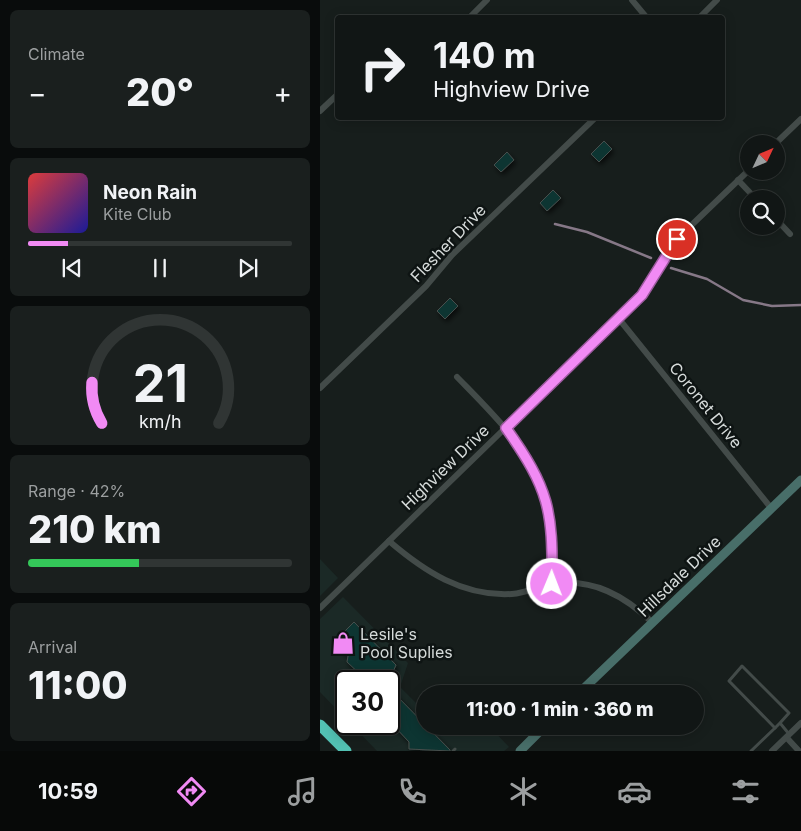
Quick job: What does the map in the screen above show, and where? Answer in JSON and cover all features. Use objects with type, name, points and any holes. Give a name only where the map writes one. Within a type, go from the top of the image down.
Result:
[{"type":"highway","points":[[320,725],[346,751]]},
{"type":"street","points":[[472,15],[487,0]]},
{"type":"street","points":[[632,0],[644,15]]},
{"type":"street","points":[[702,15],[718,0]]},
{"type":"street","points":[[320,111],[335,97]]},
{"type":"street","points":[[785,135],[801,119]]},
{"type":"street","name":"Flesher Drive","points":[[320,388],[426,286],[452,255],[593,120]]},
{"type":"street","points":[[738,180],[747,190]]},
{"type":"street","name":"Highview Drive","points":[[320,608],[642,295],[677,239],[738,180]]},
{"type":"street","points":[[785,229],[790,234]]},
{"type":"street","name":"Coronet Drive","points":[[618,319],[771,508]]},
{"type":"street","points":[[458,377],[506,428],[531,465],[546,494],[552,527],[552,584]]},
{"type":"street","name":"Hillsdale Drive","points":[[587,685],[801,480]]},
{"type":"street","points":[[389,541],[414,563],[432,574],[462,587],[511,594],[538,589],[552,584],[600,587],[634,605],[653,622]]},
{"type":"street","points":[[772,751],[801,723]]},
{"type":"street","points":[[520,751],[536,735]]},
{"type":"street","points":[[788,736],[799,751]]},
{"type":"lane","points":[[751,751],[780,724],[789,713],[742,666],[729,681],[774,728]]},
{"type":"lane","points":[[780,724],[788,736]]},
{"type":"shaded area","points":[[320,559],[338,578],[320,596]]},
{"type":"shaded area","points":[[343,597],[408,663],[400,687],[400,670],[335,670],[335,708],[320,692],[320,619]]},
{"type":"shaded area","points":[[400,687],[416,703],[416,735],[498,735],[509,747],[504,751],[377,751],[362,735],[400,735]]},
{"type":"building","points":[[604,141],[612,149],[599,162],[591,154]]},
{"type":"building","points":[[507,152],[514,160],[501,172],[494,165]]},
{"type":"building","points":[[553,190],[561,198],[547,211],[540,203]]},
{"type":"building","points":[[450,298],[458,306],[445,319],[437,311]]},
{"type":"building","points":[[354,622],[396,665],[394,670],[356,670],[347,662],[348,656],[339,647],[334,647],[334,642]]},
{"type":"building","points":[[400,699],[416,715],[416,735],[435,735],[450,751],[409,749],[409,742],[400,732]]},
{"type":"waterway","points":[[555,224],[587,232],[651,258]]},
{"type":"waterway","points":[[671,268],[707,279],[743,300],[772,306],[801,305]]},
{"type":"place","name":"Lesile's Pool Suplies","points":[[343,643]]},
{"type":"route","points":[[552,584],[553,542],[546,494],[531,465],[506,428],[642,295],[651,283],[662,260],[677,239]]}]
